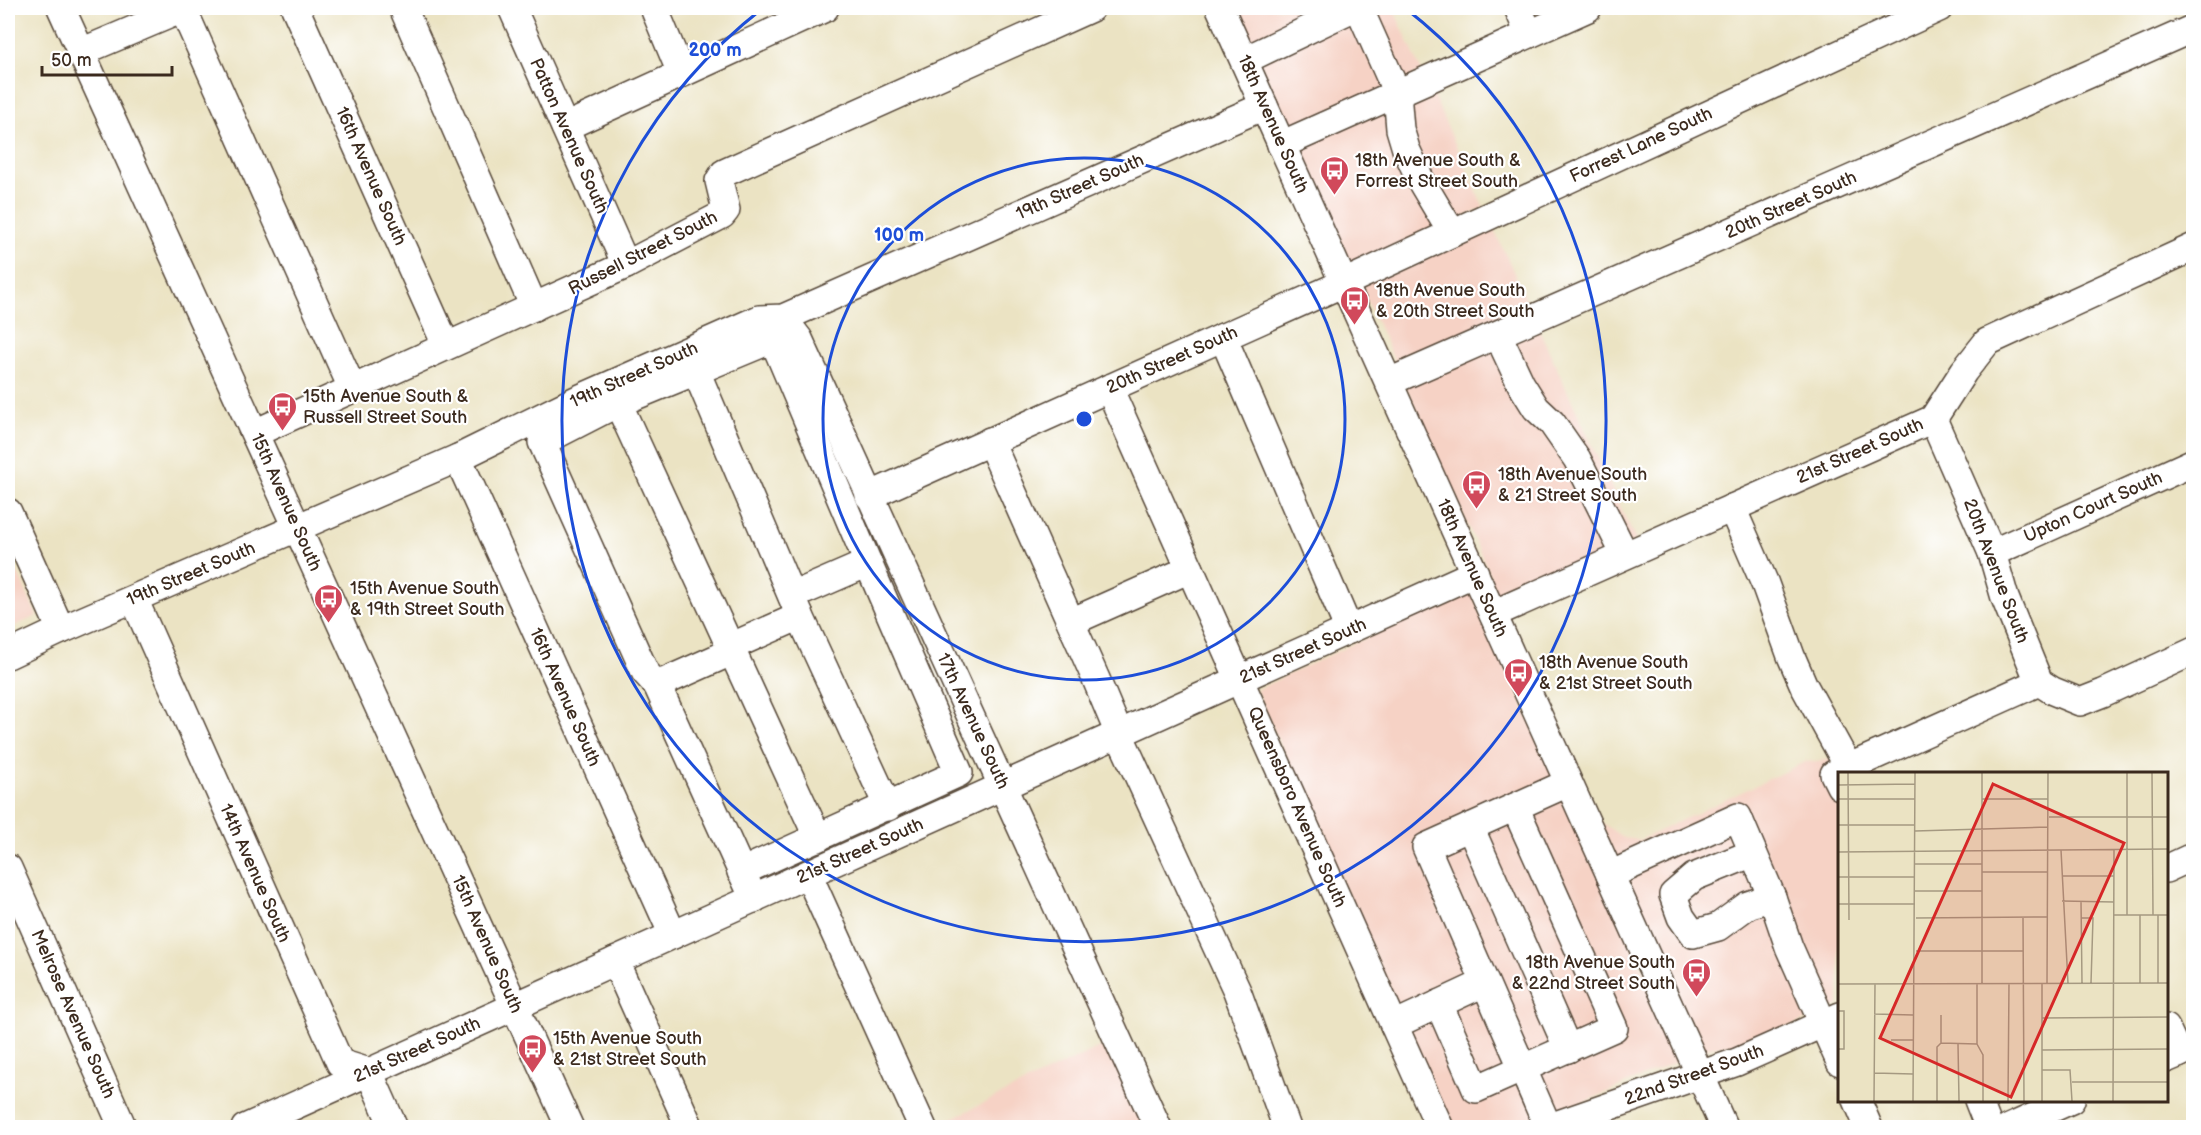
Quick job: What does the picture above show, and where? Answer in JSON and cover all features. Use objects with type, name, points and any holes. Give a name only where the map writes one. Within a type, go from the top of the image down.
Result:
[{"type":"street","name":"15th Avenue South","points":[[61,8],[570,1128]]},
{"type":"street","points":[[81,52],[184,8],[352,388]]},
{"type":"street","name":"16th Avenue South","points":[[295,8],[446,345]]},
{"type":"street","points":[[403,8],[534,307]]},
{"type":"street","name":"Patton Avenue South","points":[[512,8],[626,265]]},
{"type":"street","points":[[654,8],[681,73]]},
{"type":"street","points":[[565,127],[825,8]]},
{"type":"street","name":"Russell Street South","points":[[255,433],[626,265],[722,215],[726,210],[719,181],[724,173],[1091,8]]},
{"type":"street","name":"18th Avenue South","points":[[1220,8],[1724,1128]]},
{"type":"street","points":[[1245,60],[1353,8]]},
{"type":"street","points":[[1359,8],[1397,93],[1400,129],[1406,149],[1421,181],[1452,233]]},
{"type":"street","points":[[1518,8],[1529,34]]},
{"type":"street","points":[[1281,145],[1588,8]]},
{"type":"street","name":"Forrest Lane South","points":[[1344,283],[1939,8]]},
{"type":"street","name":"20th Street South","points":[[1389,382],[2193,28]]},
{"type":"street","name":"19th Street South","points":[[8,655],[458,458],[576,400],[759,318],[783,318],[1264,106]]},
{"type":"street","name":"21st Street South","points":[[1493,614],[1933,419],[1964,371],[1987,342],[2191,255]]},
{"type":"street","name":"20th Street South","points":[[869,496],[1344,283]]},
{"type":"street","name":"17th Avenue South","points":[[783,318],[799,339],[1158,1128]]},
{"type":"street","points":[[1497,335],[1521,384],[1536,408],[1552,423],[1577,459],[1625,555]]},
{"type":"street","points":[[1223,337],[1349,630]]},
{"type":"street","points":[[741,872],[888,807],[959,772],[773,339],[618,403],[542,442],[645,672],[657,685],[741,872],[754,899]]},
{"type":"street","points":[[696,371],[796,606],[888,807]]},
{"type":"street","name":"Queensboro Avenue South","points":[[1109,388],[1440,1128]]},
{"type":"street","points":[[618,403],[818,838]]},
{"type":"street","name":"20th Avenue South","points":[[1933,419],[1992,553],[2005,598],[2039,682]]},
{"type":"street","points":[[990,441],[1119,734],[1237,991],[1287,1128]]},
{"type":"street","name":"16th Avenue South","points":[[458,458],[673,935]]},
{"type":"street","name":"Upton Court South","points":[[1992,553],[2193,462]]},
{"type":"street","points":[[1732,508],[1766,584],[1791,656],[1839,772]]},
{"type":"street","points":[[8,512],[61,630]]},
{"type":"street","points":[[657,685],[730,650],[796,606],[868,563]]},
{"type":"street","points":[[1071,622],[1190,569]]},
{"type":"street","name":"21st Street South","points":[[245,1128],[1475,573]]},
{"type":"street","name":"14th Avenue South","points":[[134,599],[340,1063],[369,1072]]},
{"type":"street","points":[[1849,772],[2039,682],[2053,692],[2080,702],[2193,651]]},
{"type":"street","points":[[1548,1127],[1426,847],[1569,783]]},
{"type":"street","points":[[1439,1004],[1476,1089],[1614,1029],[1515,807]]},
{"type":"street","points":[[1610,875],[1738,817],[1772,897],[1789,947],[1831,1020],[1838,1057]]},
{"type":"street","points":[[1470,827],[1568,1049]]},
{"type":"street","points":[[1753,853],[1694,877],[1673,895],[1681,917],[1693,934],[1718,927],[1748,905],[1772,897]]},
{"type":"street","points":[[2168,867],[2193,856]]},
{"type":"street","name":"Melrose Avenue South","points":[[8,868],[123,1128]]},
{"type":"street","points":[[808,874],[923,1128]]},
{"type":"street","points":[[615,961],[690,1128]]},
{"type":"street","points":[[1394,1024],[1484,983]]},
{"type":"street","name":"22nd Street South","points":[[1548,1127],[1737,1062],[1831,1020]]},
{"type":"street","points":[[2168,1032],[2179,1053]]},
{"type":"street","points":[[369,1072],[394,1128]]},
{"type":"street","points":[[1857,1102],[1869,1128]]},
{"type":"street","points":[[1978,1102],[1989,1128]]},
{"type":"street","points":[[2009,1128],[2069,1102]]},
{"type":"shaded area","points":[[1235,8],[1393,8],[1422,72],[1291,131]]},
{"type":"shaded area","points":[[1430,88],[1484,208],[1353,269],[1298,147]]},
{"type":"shaded area","points":[[1492,225],[1531,310],[1398,369],[1360,285]]},
{"type":"shaded area","points":[[1538,327],[1636,541],[1499,601],[1488,579],[1491,577],[1405,385]]},
{"type":"shaded area","points":[[8,551],[37,616],[8,629]]},
{"type":"shaded area","points":[[1470,588],[1683,1059],[1560,1113],[1519,1127],[1451,1127],[1256,690]]},
{"type":"shaded area","points":[[1847,758],[1821,770],[1829,786],[1838,782],[1838,1005],[1754,1043],[1710,1047],[1701,1051],[1599,821],[1624,838],[1640,840],[1805,762]]},
{"type":"shaded area","points":[[1108,1043],[1147,1127],[934,1128],[934,1127]]},
{"type":"shaded area","points":[[1688,1121],[1691,1127],[1607,1127],[1617,1124]]},
{"type":"place","name":"18th Avenue South & Forrest Street South","points":[[1334,196]]},
{"type":"place","name":"18th Avenue South & 20th Street South","points":[[1355,326]]},
{"type":"place","name":"15th Avenue South & Russell Street South","points":[[282,432]]},
{"type":"place","name":"18th Avenue South & 21 Street South","points":[[1477,510]]},
{"type":"place","name":"15th Avenue South & 19th Street South","points":[[329,624]]},
{"type":"place","name":"18th Avenue South & 21st Street South","points":[[1518,698]]},
{"type":"place","name":"18th Avenue South & 22nd Street South","points":[[1696,998]]},
{"type":"place","name":"15th Avenue South & 21st Street South","points":[[532,1074]]}]
